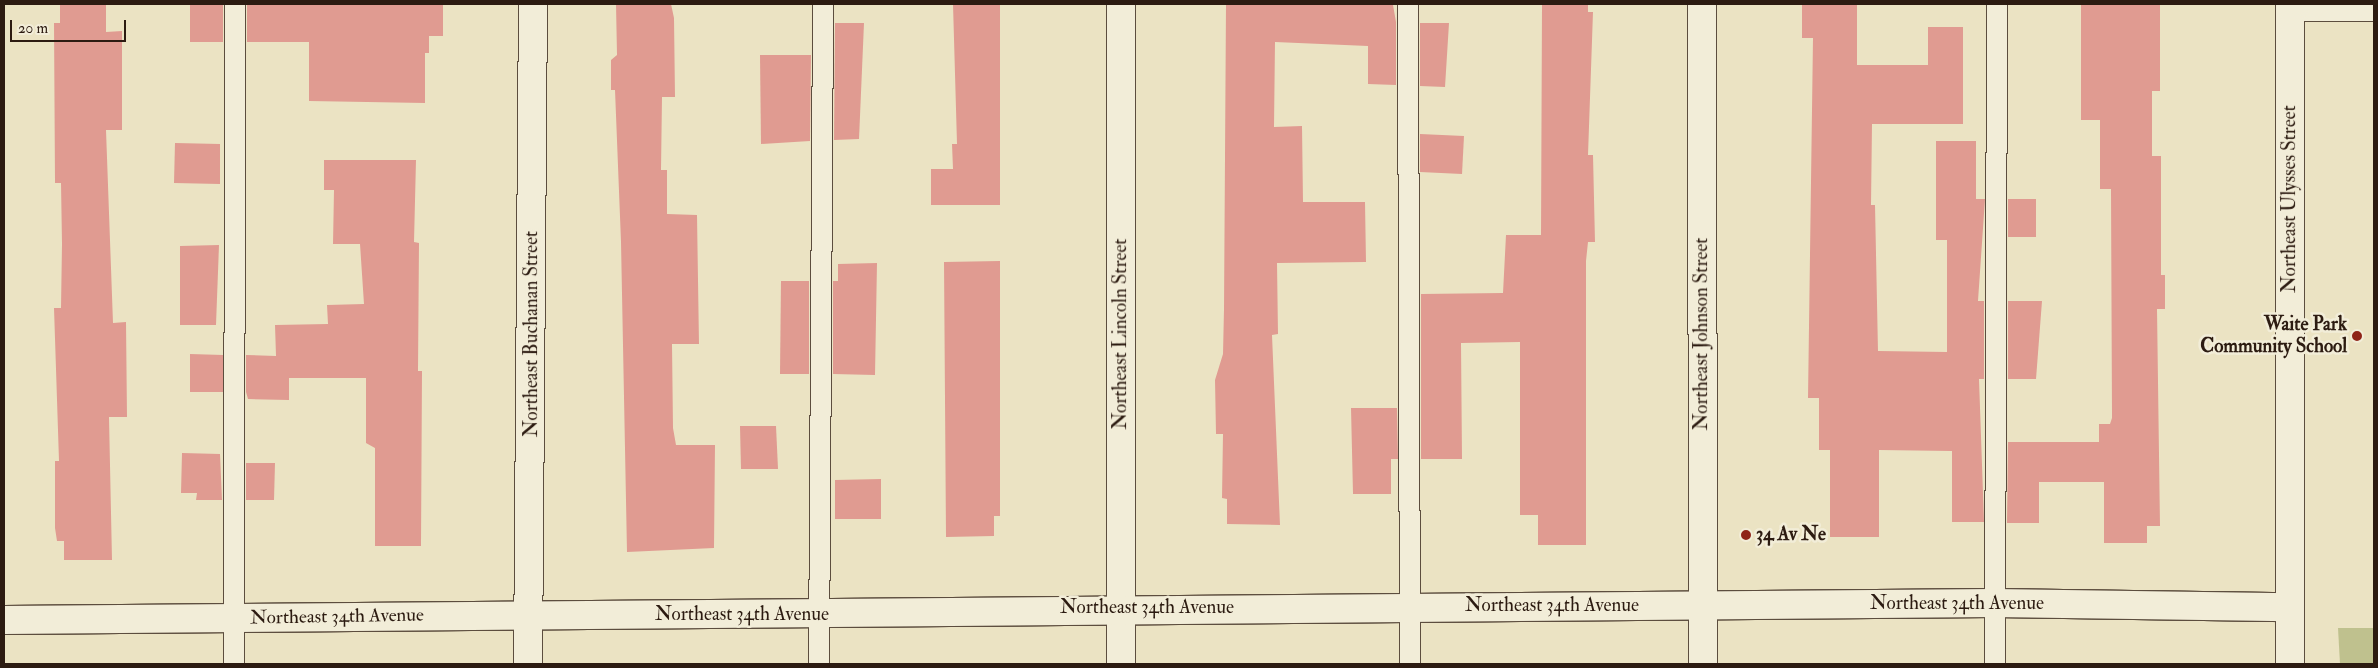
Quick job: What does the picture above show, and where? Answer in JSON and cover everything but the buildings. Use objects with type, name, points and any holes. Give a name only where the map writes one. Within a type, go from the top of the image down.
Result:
[{"type":"street","name":"Northeast Buchanan Street","points":[[528,664],[531,615],[533,4]]},
{"type":"street","name":"Northeast Lincoln Street","points":[[1121,4],[1121,664]]},
{"type":"street","name":"Northeast Johnson Street","points":[[1702,4],[1703,664]]},
{"type":"street","points":[[2290,5],[2374,7]]},
{"type":"street","name":"Northeast Ulysses Street","points":[[2290,5],[2290,664]]},
{"type":"street","name":"Northeast 34th Avenue","points":[[4,620],[531,615],[819,615],[1409,606],[1993,603],[2290,607]]},
{"type":"lane","points":[[234,664],[235,4]]},
{"type":"lane","points":[[819,664],[823,4]]},
{"type":"lane","points":[[1408,4],[1410,664]]},
{"type":"lane","points":[[1995,664],[1993,603],[1997,4]]},
{"type":"green space","points":[[2338,628],[2374,628],[2374,664],[2340,664]]},
{"type":"place","name":"Waite Park Community School","points":[[2357,336]]},
{"type":"place","name":"34 Av Ne","points":[[1746,535]]}]
